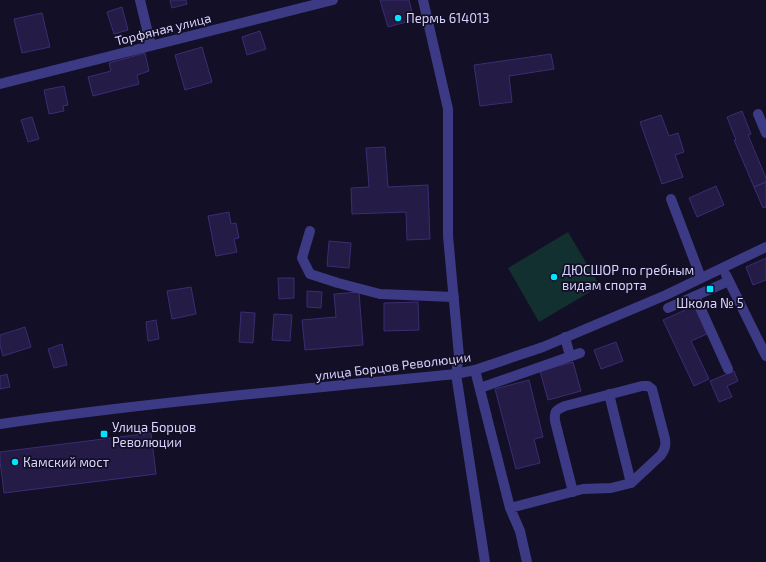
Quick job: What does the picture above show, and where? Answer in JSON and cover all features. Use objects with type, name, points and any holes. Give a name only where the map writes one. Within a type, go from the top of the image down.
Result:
[{"type":"street","points":[[140,0],[151,46]]},
{"type":"street","name":"Торфяная улица","points":[[0,84],[333,0]]},
{"type":"street","points":[[423,0],[448,109],[448,236],[459,356],[456,374],[485,562]]},
{"type":"street","points":[[758,114],[766,133]]},
{"type":"street","points":[[671,199],[700,278]]},
{"type":"street","points":[[310,231],[302,258],[310,274],[380,294],[454,297]]},
{"type":"street","name":"улица Борцов Революции","points":[[0,424],[190,401],[456,374],[475,370],[543,347],[666,295],[766,247]]},
{"type":"street","points":[[723,268],[766,356]]},
{"type":"street","points":[[668,308],[729,281]]},
{"type":"street","points":[[695,296],[728,369]]},
{"type":"street","points":[[565,337],[570,356]]},
{"type":"street","points":[[480,388],[580,353]]},
{"type":"street","points":[[475,370],[510,508],[520,531],[527,562]]},
{"type":"street","points":[[510,508],[573,492],[583,489],[611,488],[632,483],[661,455],[666,445],[656,402],[652,389],[648,386],[642,386],[609,394],[557,409],[555,421],[573,492]]},
{"type":"street","points":[[609,394],[632,483]]},
{"type":"green space","name":"ДЮСШОР по гребным видам спорта","points":[[568,232],[600,286],[539,322],[508,268]]},
{"type":"building","points":[[170,0],[186,0],[187,4],[172,8]]},
{"type":"building","points":[[380,0],[409,0],[414,20],[388,27]]},
{"type":"building","points":[[122,7],[128,30],[114,34],[107,12]]},
{"type":"building","points":[[42,13],[50,47],[22,53],[14,19]]},
{"type":"building","points":[[260,31],[266,49],[247,55],[242,37]]},
{"type":"building","points":[[202,47],[212,82],[185,90],[175,55]]},
{"type":"building","points":[[145,53],[149,71],[137,75],[139,84],[93,96],[88,77],[111,71],[109,63]]},
{"type":"building","points":[[551,54],[554,69],[509,76],[512,102],[480,106],[474,65]]},
{"type":"building","points":[[64,86],[68,105],[63,106],[64,111],[49,114],[44,90]]},
{"type":"building","points":[[742,111],[751,134],[748,135],[766,178],[766,182],[754,187],[734,140],[736,140],[727,117]]},
{"type":"building","points":[[661,115],[669,136],[678,133],[684,152],[675,155],[683,177],[662,184],[640,122]]},
{"type":"building","points":[[32,117],[39,139],[28,142],[21,120]]},
{"type":"building","points":[[385,147],[388,187],[428,185],[430,239],[407,240],[406,212],[352,214],[351,188],[369,187],[366,148]]},
{"type":"building","points":[[766,182],[766,207],[763,208],[754,187]]},
{"type":"building","points":[[716,186],[724,205],[697,217],[689,198]]},
{"type":"building","points":[[229,212],[231,224],[236,223],[239,238],[234,239],[237,252],[216,256],[208,216]]},
{"type":"building","points":[[329,241],[351,243],[349,268],[327,266]]},
{"type":"building","points":[[766,258],[766,280],[753,285],[746,267]]},
{"type":"building","points":[[278,278],[294,278],[294,298],[279,299]]},
{"type":"building","points":[[191,287],[196,314],[172,319],[167,291]]},
{"type":"building","points":[[307,291],[322,292],[321,308],[307,307]]},
{"type":"building","points":[[359,292],[363,345],[305,350],[302,320],[336,317],[334,294]]},
{"type":"building","points":[[418,302],[419,330],[384,331],[384,303]]},
{"type":"building","points":[[694,306],[707,334],[691,341],[709,379],[694,386],[663,320]]},
{"type":"building","points":[[241,312],[255,313],[253,343],[239,342]]},
{"type":"building","points":[[274,314],[292,315],[290,341],[272,340]]},
{"type":"building","points":[[156,320],[159,339],[148,341],[146,322]]},
{"type":"building","points":[[25,327],[31,347],[3,356],[0,345],[0,335]]},
{"type":"building","points":[[616,342],[623,361],[601,369],[594,350]]},
{"type":"building","points":[[62,344],[67,365],[54,368],[48,349]]},
{"type":"building","points":[[573,362],[581,391],[548,400],[540,371]]},
{"type":"building","points":[[734,371],[738,381],[727,386],[732,397],[719,402],[710,381]]},
{"type":"building","points":[[7,374],[10,387],[0,389],[0,376]]},
{"type":"building","points":[[529,380],[543,437],[534,439],[540,463],[516,469],[495,389]]},
{"type":"building","points":[[151,433],[156,474],[4,493],[0,452]]},
{"type":"place","name":"Пермь 614013","points":[[398,18]]},
{"type":"place","name":"ДЮСШОР по гребным видам спорта","points":[[554,277]]},
{"type":"place","name":"Школа № 5","points":[[710,289]]},
{"type":"place","name":"Улица Борцов Революции","points":[[104,434]]},
{"type":"place","name":"Камский мост","points":[[15,462]]}]
